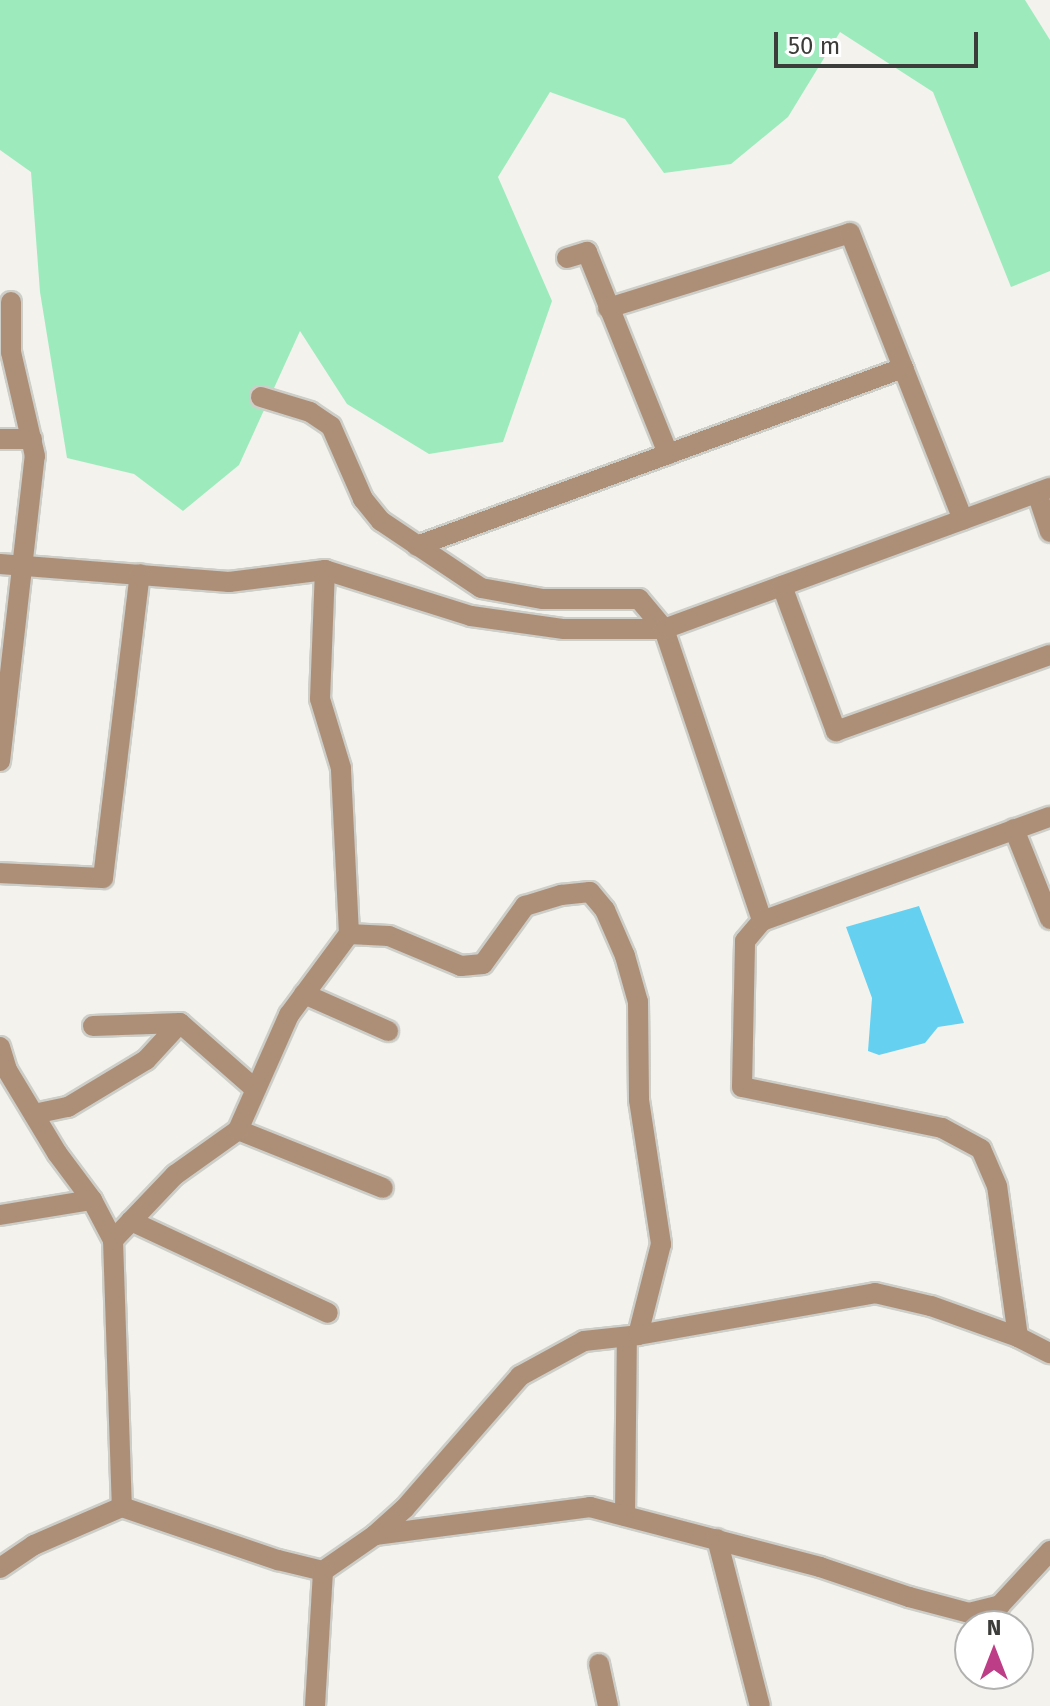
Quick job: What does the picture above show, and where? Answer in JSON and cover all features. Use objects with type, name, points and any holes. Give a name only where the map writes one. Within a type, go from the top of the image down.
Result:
[{"type":"street","points":[[608,308],[850,233],[963,520]]},
{"type":"street","points":[[567,258],[587,252],[668,454]]},
{"type":"street","points":[[0,761],[10,564],[35,456],[11,352],[11,302]]},
{"type":"street","points":[[417,546],[903,368]]},
{"type":"street","points":[[261,397],[310,412],[331,426],[363,499],[381,521],[481,588],[543,599],[639,599],[664,629],[762,921]]},
{"type":"street","points":[[0,439],[32,439]]},
{"type":"street","points":[[10,564],[229,582],[325,570],[471,616],[564,629],[664,629],[1043,491],[1050,532]]},
{"type":"street","points":[[113,1240],[175,1175],[238,1130],[289,1015],[349,934],[341,768],[320,699],[325,570]]},
{"type":"street","points":[[0,873],[103,878],[140,574]]},
{"type":"street","points":[[782,586],[836,731],[1050,655]]},
{"type":"street","points":[[1018,1337],[997,1186],[981,1149],[942,1128],[742,1087],[745,941],[762,921],[1050,817]]},
{"type":"street","points":[[1014,829],[1050,919]]},
{"type":"street","points":[[349,934],[389,936],[461,966],[483,964],[525,906],[561,895],[590,892],[605,910],[625,956],[638,1002],[639,1100],[661,1244],[632,1336],[625,1516]]},
{"type":"street","points":[[304,994],[388,1031]]},
{"type":"street","points":[[93,1026],[180,1023],[255,1089]]},
{"type":"street","points":[[34,1114],[68,1107],[146,1060],[180,1023]]},
{"type":"street","points":[[0,1047],[3,1070],[92,1200],[113,1240],[122,1507]]},
{"type":"street","points":[[238,1130],[383,1188]]},
{"type":"street","points":[[0,1215],[92,1200]]},
{"type":"street","points":[[131,1221],[328,1313]]},
{"type":"street","points":[[0,1568],[34,1545],[122,1507],[278,1560],[323,1571],[375,1535],[456,1453],[520,1376],[584,1341],[632,1336],[875,1293],[931,1306],[1018,1337],[1050,1353]]},
{"type":"street","points":[[375,1535],[590,1507],[717,1539],[969,1613],[1000,1605],[1050,1551]]},
{"type":"street","points":[[717,1539],[760,1706]]},
{"type":"street","points":[[315,1706],[323,1571]]},
{"type":"street","points":[[599,1664],[608,1706]]},
{"type":"green space","points":[[0,0],[1025,0],[1050,40],[1050,271],[1011,287],[933,92],[840,32],[788,117],[731,164],[664,173],[625,119],[550,92],[498,177],[552,301],[503,442],[429,454],[347,404],[300,331],[239,465],[183,511],[134,474],[67,458],[40,292],[31,172],[0,150]]},
{"type":"water","points":[[919,906],[964,1023],[938,1027],[925,1043],[879,1055],[868,1051],[872,998],[846,927]]}]
